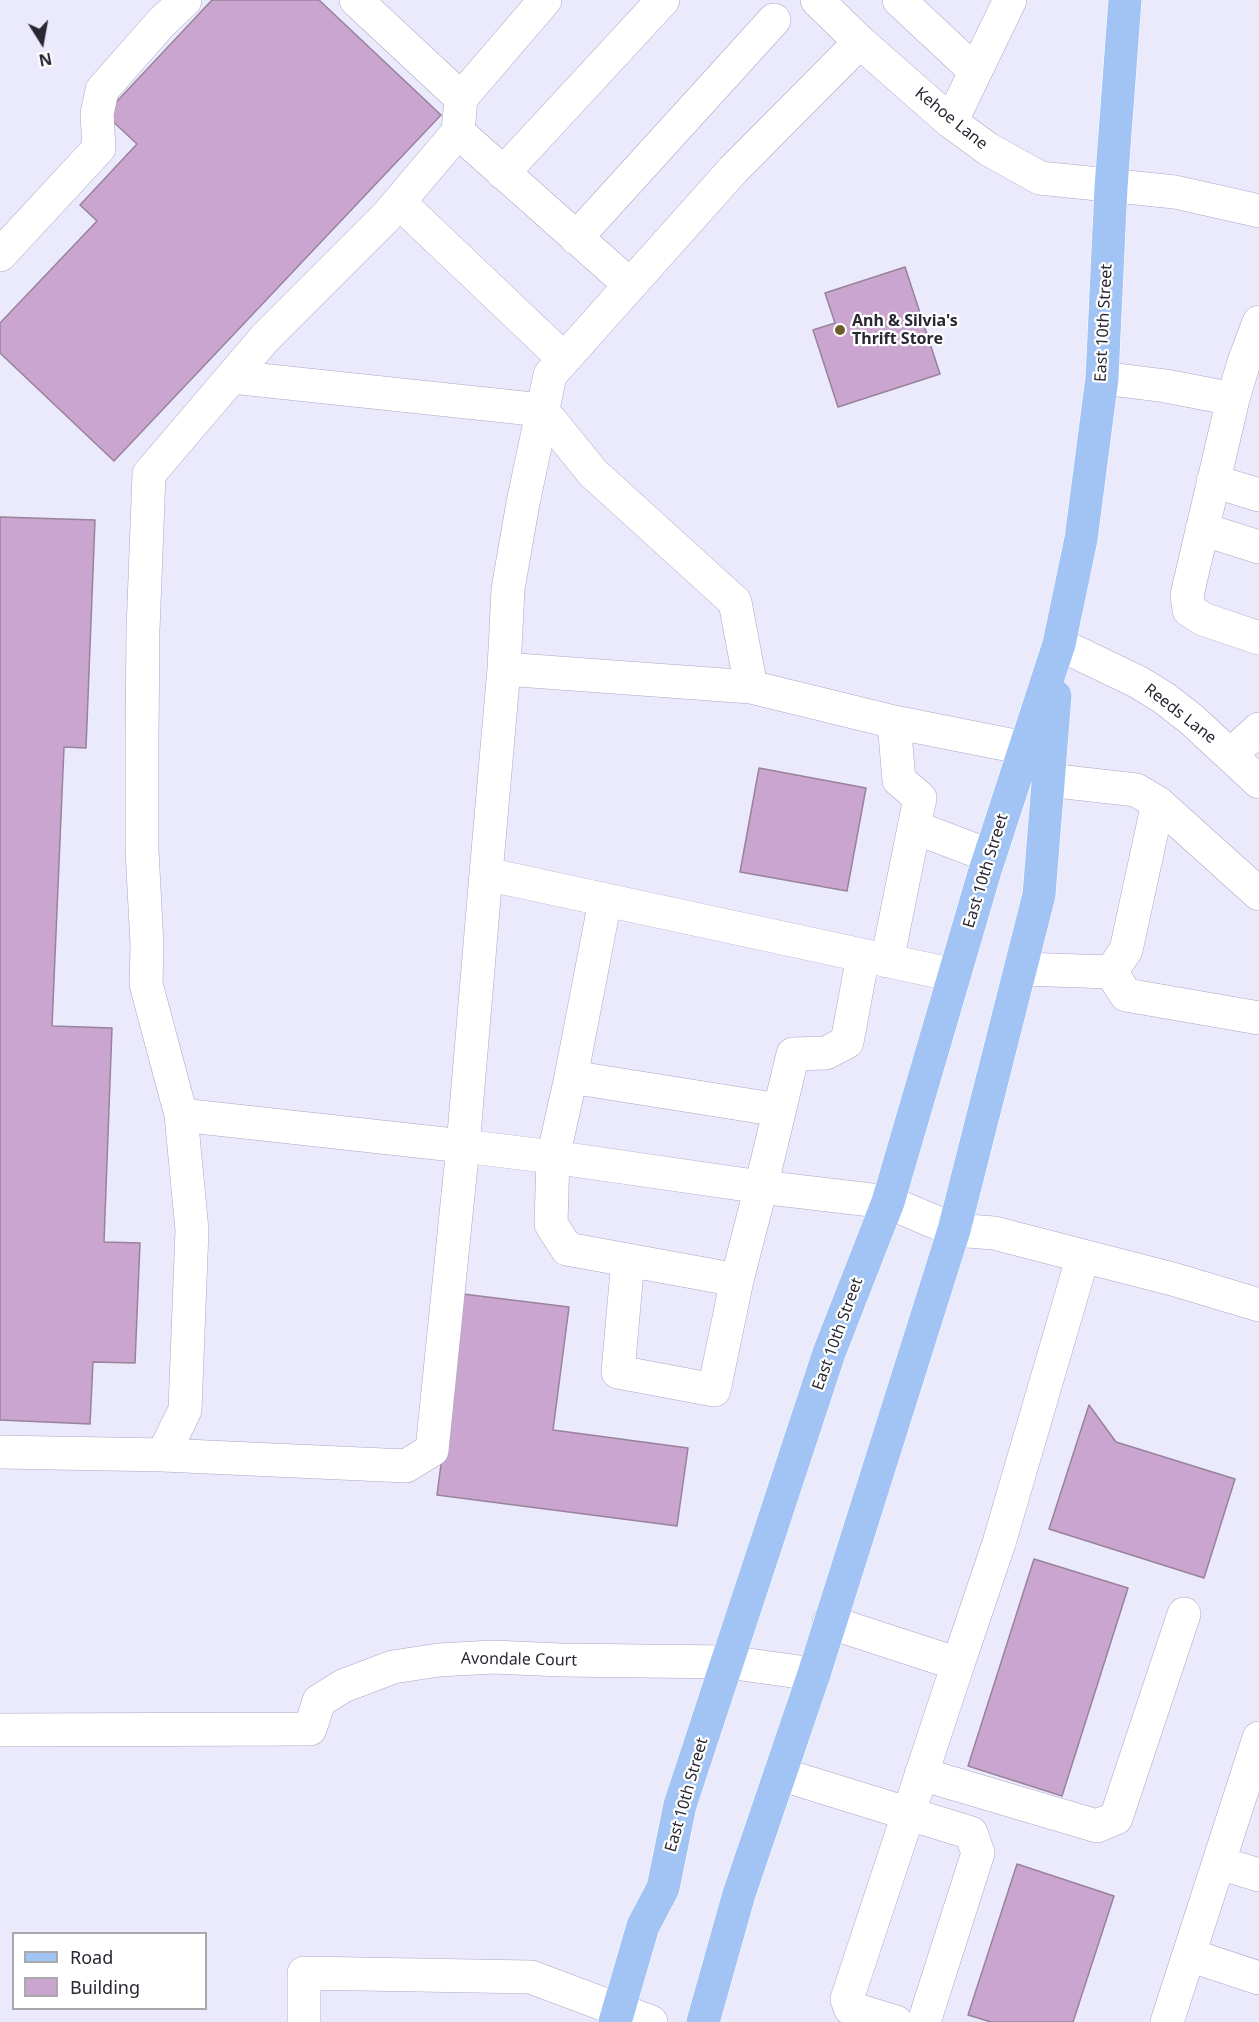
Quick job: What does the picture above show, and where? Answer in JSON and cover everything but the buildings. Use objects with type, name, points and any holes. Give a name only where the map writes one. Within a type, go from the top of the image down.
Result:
[{"type":"main road","name":"East 10th Street","points":[[617,2016],[643,1926],[663,1888],[680,1805],[829,1353],[888,1202],[990,856],[1059,644],[1081,539],[1102,378],[1111,187],[1125,0]]},
{"type":"main road","name":"East 10th Street","points":[[703,2022],[738,1894],[814,1674],[954,1230],[1039,895],[1059,644]]},
{"type":"street","points":[[0,255],[99,148],[98,114],[102,90],[161,23],[185,0]]},
{"type":"street","points":[[356,0],[461,99]]},
{"type":"street","points":[[163,1455],[185,1410],[192,1230],[181,1115],[146,984],[147,945],[142,850],[142,724],[149,474],[265,338],[399,202],[458,132],[461,99],[545,0]]},
{"type":"street","points":[[503,173],[663,0]]},
{"type":"street","name":"Kehoe Lane","points":[[817,0],[860,42],[951,122],[988,149],[1040,178],[1176,192],[1259,211]]},
{"type":"street","points":[[899,0],[975,71]]},
{"type":"street","points":[[951,122],[1010,0]]},
{"type":"street","points":[[576,238],[774,20]]},
{"type":"street","points":[[0,1452],[163,1455],[406,1466],[432,1450],[463,1146],[504,669],[508,589],[550,375],[732,170],[860,42]]},
{"type":"street","points":[[458,132],[630,285]]},
{"type":"street","points":[[399,202],[564,359]]},
{"type":"street","points":[[1259,322],[1251,364],[1233,399],[1187,595],[1189,610],[1203,619],[1259,638]]},
{"type":"street","points":[[232,377],[542,410],[593,472],[735,603],[751,687]]},
{"type":"street","points":[[1102,378],[1166,386],[1233,399]]},
{"type":"street","points":[[1213,481],[1259,495]]},
{"type":"street","points":[[1202,529],[1259,547]]},
{"type":"street","name":"Reeds Lane","points":[[1059,644],[1138,682],[1164,698],[1191,719],[1259,782]]},
{"type":"street","points":[[504,669],[751,687],[894,722],[1025,748]]},
{"type":"street","points":[[628,1260],[618,1372],[714,1390],[737,1280],[793,1054],[826,1053],[847,1042],[914,827],[920,798],[899,780],[894,722]]},
{"type":"street","points":[[1230,755],[1259,729]]},
{"type":"street","points":[[1048,780],[1136,790],[1158,803],[1259,894]]},
{"type":"street","points":[[1112,972],[1126,950],[1158,803]]},
{"type":"street","points":[[914,827],[990,856]]},
{"type":"street","points":[[486,874],[954,975]]},
{"type":"street","points":[[605,901],[553,1157],[551,1224],[567,1249],[737,1280]]},
{"type":"street","points":[[1021,969],[1112,972]]},
{"type":"street","points":[[1112,972],[1126,995],[1259,1018]]},
{"type":"street","points":[[571,1077],[779,1110]]},
{"type":"street","points":[[181,1115],[553,1157],[761,1187],[888,1202],[954,1230],[994,1233],[1176,1280],[1259,1305]]},
{"type":"street","points":[[896,2022],[850,2008],[847,1999],[999,1543],[1083,1257]]},
{"type":"street","points":[[921,1774],[1097,1826],[1116,1818],[1184,1614]]},
{"type":"street","points":[[829,1622],[958,1664]]},
{"type":"street","name":"Avondale Court","points":[[0,1730],[310,1729],[319,1701],[343,1686],[393,1667],[439,1660],[493,1657],[727,1662],[814,1674]]},
{"type":"street","points":[[1167,2022],[1256,1757]]},
{"type":"street","points":[[780,1774],[971,1833],[978,1853],[924,2022]]},
{"type":"street","points":[[1219,1863],[1259,1875]]},
{"type":"street","points":[[1189,1955],[1259,1978]]},
{"type":"street","points":[[304,2022],[304,1973],[531,1977],[617,2016],[651,2022]]},
{"type":"place","name":"Anh & Silvia's Thrift Store","points":[[840,330]]}]
